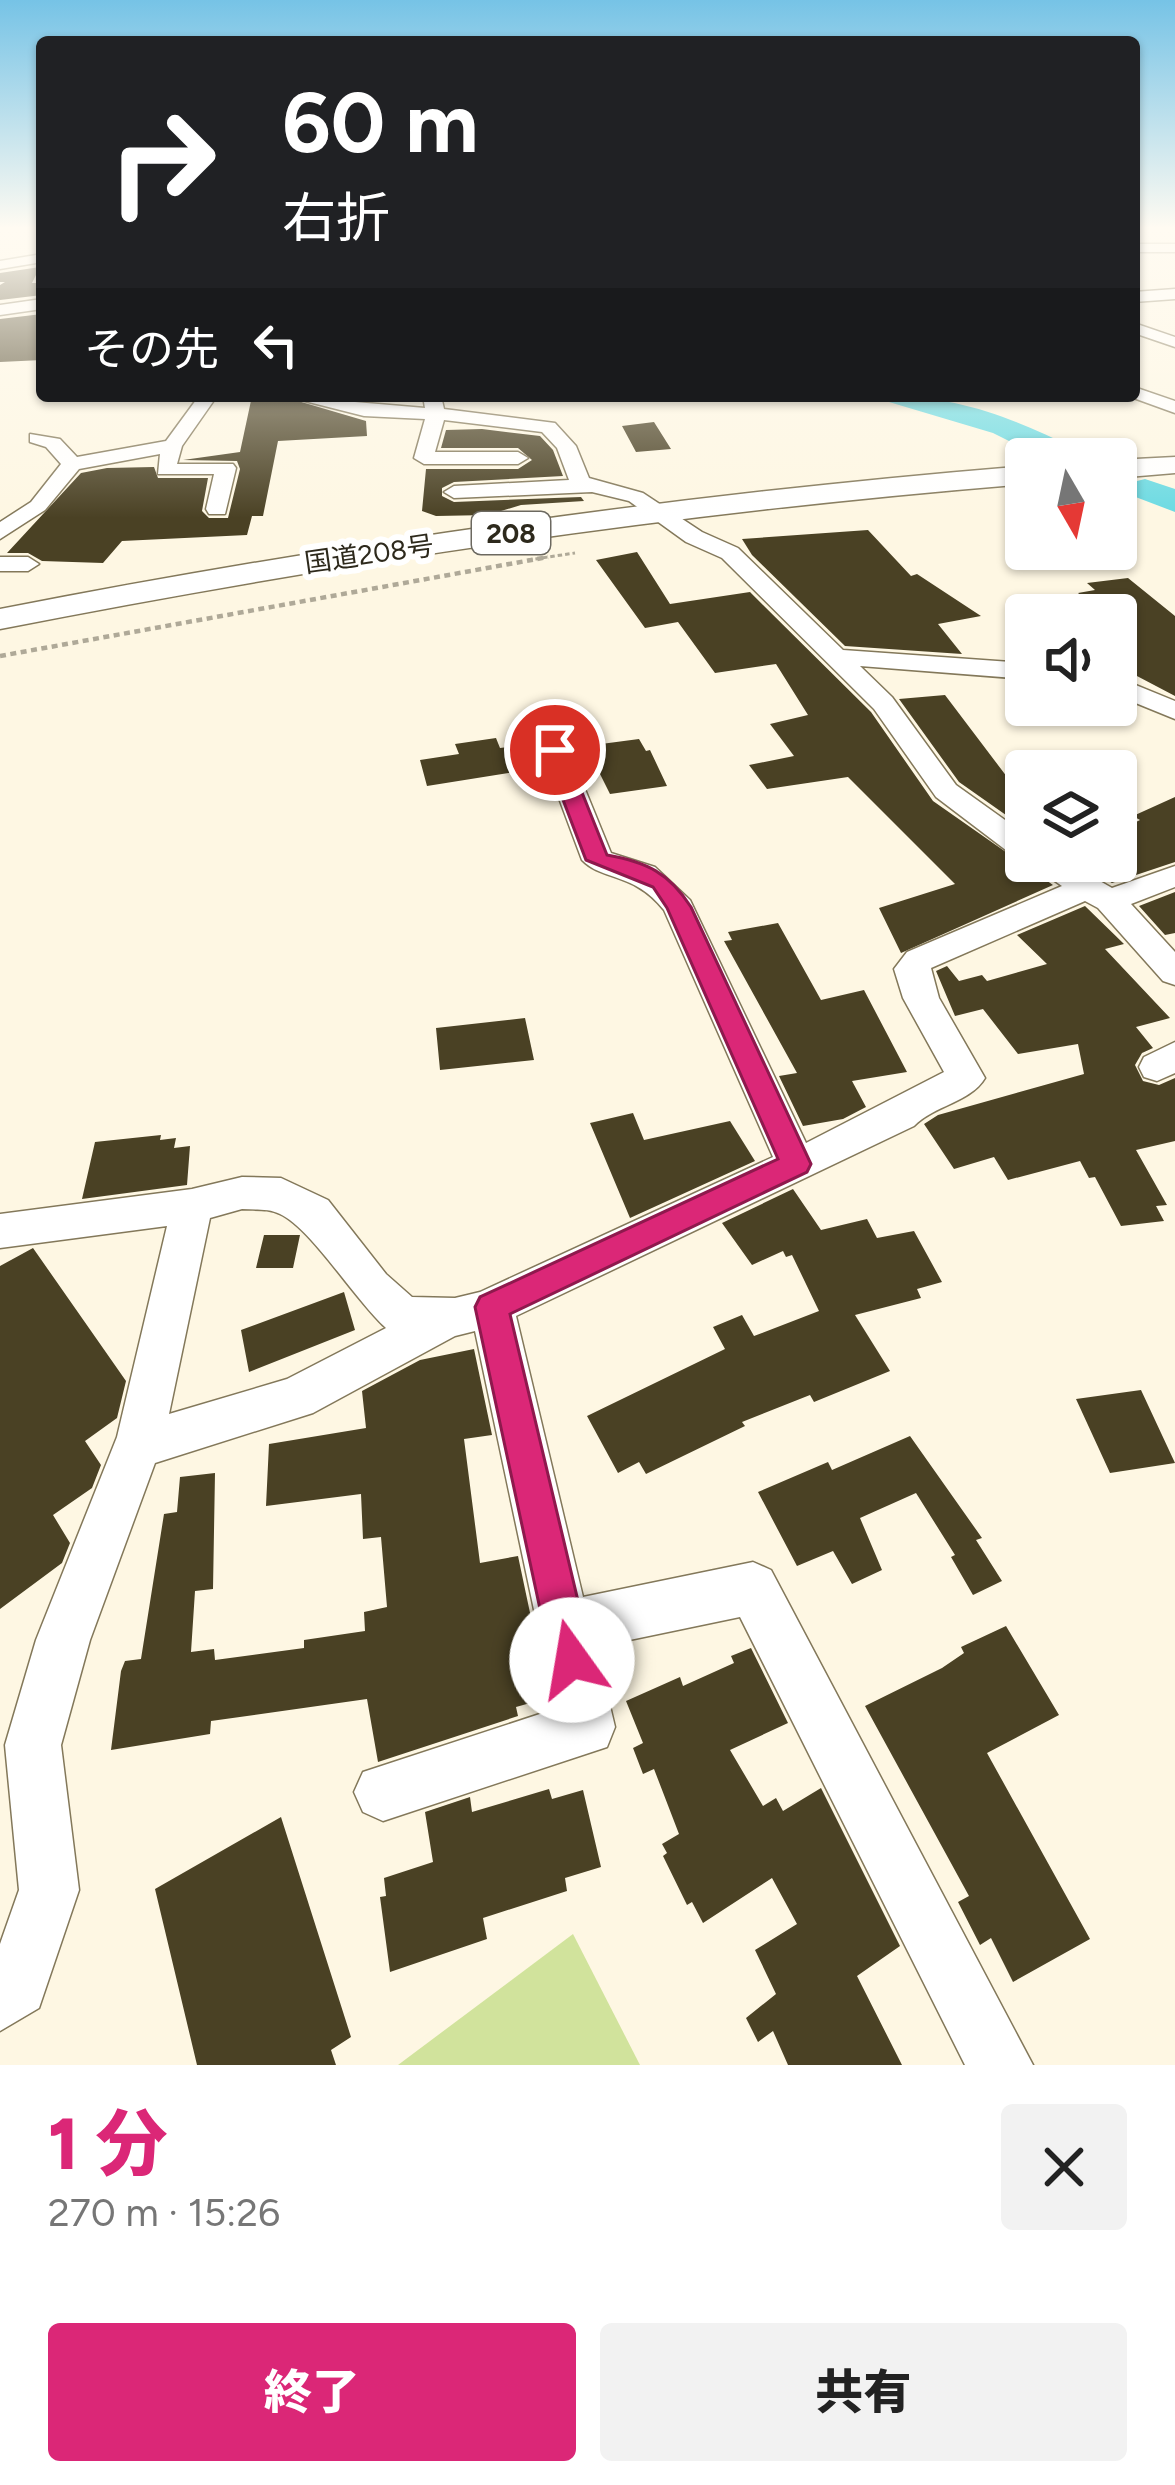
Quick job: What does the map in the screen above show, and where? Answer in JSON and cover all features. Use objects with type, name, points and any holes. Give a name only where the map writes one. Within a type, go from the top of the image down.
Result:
[{"type":"highway","points":[[1137,468],[1175,465]]},
{"type":"highway","name":"国道208号","points":[[0,619],[262,569],[662,511],[1005,477]]},
{"type":"street","points":[[1140,330],[1175,342]]},
{"type":"street","points":[[1140,394],[1175,407]]},
{"type":"street","points":[[204,402],[172,446],[165,470],[226,468],[217,508]]},
{"type":"street","points":[[324,402],[364,410],[434,405],[548,427],[566,446],[580,482],[601,485],[662,511],[694,538],[730,553],[839,657],[918,746],[921,758],[946,791],[1005,835]]},
{"type":"street","points":[[434,405],[424,458],[518,458]]},
{"type":"street","points":[[38,438],[53,443],[72,464]]},
{"type":"street","points":[[0,532],[44,499],[72,464],[172,446]]},
{"type":"street","points":[[454,492],[601,485]]},
{"type":"street","points":[[44,499],[72,506]]},
{"type":"street","points":[[0,564],[28,565]]},
{"type":"street","points":[[839,657],[1005,669]]},
{"type":"street","points":[[1137,694],[1175,711]]},
{"type":"street","points":[[555,750],[598,860],[633,867],[662,882],[679,907],[796,1164]]},
{"type":"street","points":[[138,1446],[297,1398],[470,1312],[900,1116],[966,1078],[921,998],[911,969],[919,960],[1096,895],[1175,876]]},
{"type":"street","points":[[1075,882],[1096,895],[1175,973]]},
{"type":"street","points":[[0,1231],[192,1206],[242,1193],[281,1193],[314,1212],[371,1287],[404,1316],[470,1312]]},
{"type":"street","points":[[0,1999],[17,1986],[49,1890],[33,1745],[63,1640],[138,1446],[170,1322],[192,1206]]},
{"type":"street","points":[[383,1792],[587,1727],[564,1627],[470,1312]]},
{"type":"street","points":[[564,1627],[753,1588],[1000,2065]]},
{"type":"path","points":[[0,656],[436,574],[594,550]]},
{"type":"green space","points":[[573,1934],[640,2065],[398,2065]]},
{"type":"building","points":[[0,325],[36,325],[36,360],[0,362]]},
{"type":"building","points":[[251,402],[301,402],[366,421],[367,436],[278,441],[263,516],[252,516],[247,535],[122,541],[103,563],[42,561],[28,553],[7,553],[81,473],[107,468],[154,467],[158,478],[208,478],[202,511],[209,518],[228,518],[240,469],[237,461],[183,460],[240,452]]},
{"type":"building","points":[[654,422],[671,449],[636,452],[622,426]]},
{"type":"building","points":[[446,430],[540,436],[553,450],[563,476],[454,482],[442,488],[442,496],[454,502],[581,497],[584,501],[521,505],[488,515],[436,516],[422,511],[426,469],[518,469],[532,460],[518,448],[441,448]]},
{"type":"building","points":[[868,530],[911,576],[917,574],[981,616],[938,624],[962,654],[845,646],[752,555],[742,539]]},
{"type":"building","points":[[637,552],[670,604],[750,592],[871,712],[933,801],[1005,851],[1005,882],[1053,885],[901,953],[879,908],[955,884],[848,777],[767,789],[749,765],[794,756],[770,724],[808,715],[776,664],[715,673],[678,622],[645,628],[596,560]]},
{"type":"building","points":[[1128,578],[1175,616],[1175,696],[1137,676],[1137,594],[1079,594],[1095,590],[1087,583]]},
{"type":"building","points":[[945,695],[1005,774],[1005,814],[959,782],[899,699]]},
{"type":"building","points":[[496,738],[500,748],[530,744],[539,768],[427,786],[420,760],[459,754],[455,744]]},
{"type":"building","points":[[639,739],[650,750],[667,786],[610,794],[586,746]]},
{"type":"building","points":[[1175,797],[1175,862],[1137,875],[1137,814]]},
{"type":"building","points":[[1175,892],[1175,933],[1165,935],[1139,906]]},
{"type":"building","points":[[1085,906],[1124,944],[1105,949],[1170,1018],[1136,1027],[1153,1048],[1142,1053],[1135,1065],[1143,1081],[1159,1085],[1175,1078],[1175,1141],[1136,1150],[1167,1205],[1156,1206],[1164,1221],[1121,1226],[1095,1177],[1089,1178],[1080,1161],[1008,1180],[994,1157],[954,1169],[924,1124],[938,1115],[1084,1074],[1078,1044],[1018,1054],[983,1009],[955,1016],[936,971],[947,966],[959,981],[982,975],[987,981],[1047,964],[1017,935]]},
{"type":"building","points":[[778,923],[821,1000],[864,990],[907,1072],[852,1081],[866,1107],[843,1119],[803,1126],[779,1076],[797,1073],[724,941],[732,940],[728,932]]},
{"type":"building","points":[[525,1018],[534,1060],[440,1070],[436,1028]]},
{"type":"building","points":[[633,1113],[644,1140],[730,1121],[755,1161],[630,1218],[590,1123]]},
{"type":"building","points":[[161,1135],[160,1140],[176,1138],[174,1148],[190,1146],[187,1185],[82,1199],[95,1142]]},
{"type":"building","points":[[793,1189],[821,1230],[867,1219],[877,1238],[914,1231],[942,1282],[917,1289],[921,1298],[855,1315],[890,1371],[814,1402],[810,1395],[742,1422],[745,1426],[646,1474],[639,1462],[618,1473],[587,1416],[725,1349],[713,1327],[742,1315],[754,1336],[819,1311],[792,1255],[786,1257],[783,1251],[752,1265],[722,1223]]},
{"type":"building","points":[[264,1235],[300,1235],[293,1268],[256,1268]]},
{"type":"building","points":[[33,1248],[126,1381],[117,1418],[85,1441],[101,1465],[92,1488],[53,1515],[70,1543],[62,1563],[0,1609],[0,1266]]},
{"type":"building","points":[[344,1292],[355,1330],[249,1372],[241,1330]]},
{"type":"building","points":[[474,1349],[492,1435],[464,1439],[480,1563],[518,1556],[548,1698],[516,1707],[518,1716],[378,1762],[367,1699],[211,1721],[210,1734],[111,1750],[121,1671],[125,1661],[141,1659],[164,1514],[177,1512],[180,1477],[215,1473],[213,1589],[195,1591],[191,1652],[214,1649],[215,1660],[304,1648],[304,1640],[365,1631],[364,1612],[387,1607],[381,1537],[363,1539],[361,1494],[266,1506],[269,1444],[366,1428],[362,1391],[420,1360]]},
{"type":"building","points":[[1141,1390],[1175,1463],[1110,1473],[1076,1399]]},
{"type":"building","points":[[910,1436],[982,1538],[976,1540],[1002,1581],[973,1595],[951,1557],[955,1555],[916,1493],[860,1518],[882,1570],[852,1584],[833,1551],[797,1566],[758,1492],[828,1462],[832,1470]]},
{"type":"building","points":[[1006,1626],[1059,1715],[987,1753],[1090,1939],[1013,1982],[991,1938],[980,1945],[958,1902],[969,1896],[865,1706],[942,1668],[964,1653],[961,1647]]},
{"type":"building","points":[[751,1648],[788,1723],[730,1750],[763,1806],[776,1798],[783,1811],[821,1788],[900,1946],[857,1976],[902,2065],[788,2065],[773,2031],[758,2042],[746,2018],[776,1994],[755,1950],[797,1924],[772,1878],[703,1923],[692,1902],[687,1905],[663,1856],[667,1853],[662,1844],[679,1834],[654,1769],[643,1774],[633,1748],[643,1743],[626,1701],[680,1677],[683,1686],[734,1663],[731,1656]]},
{"type":"building","points":[[549,1789],[552,1799],[583,1790],[601,1867],[565,1878],[567,1891],[483,1918],[487,1939],[390,1972],[380,1897],[386,1896],[384,1878],[433,1862],[425,1812],[470,1797],[472,1812]]},
{"type":"building","points":[[281,1817],[351,2037],[331,2050],[336,2065],[197,2065],[155,1889]]},
{"type":"waterway","points":[[921,402],[1004,426],[1028,438]]},
{"type":"waterway","points":[[1145,489],[1175,501]]},
{"type":"route","points":[[555,750],[598,860],[633,867],[662,882],[679,907],[796,1164],[492,1307],[572,1660]]}]
